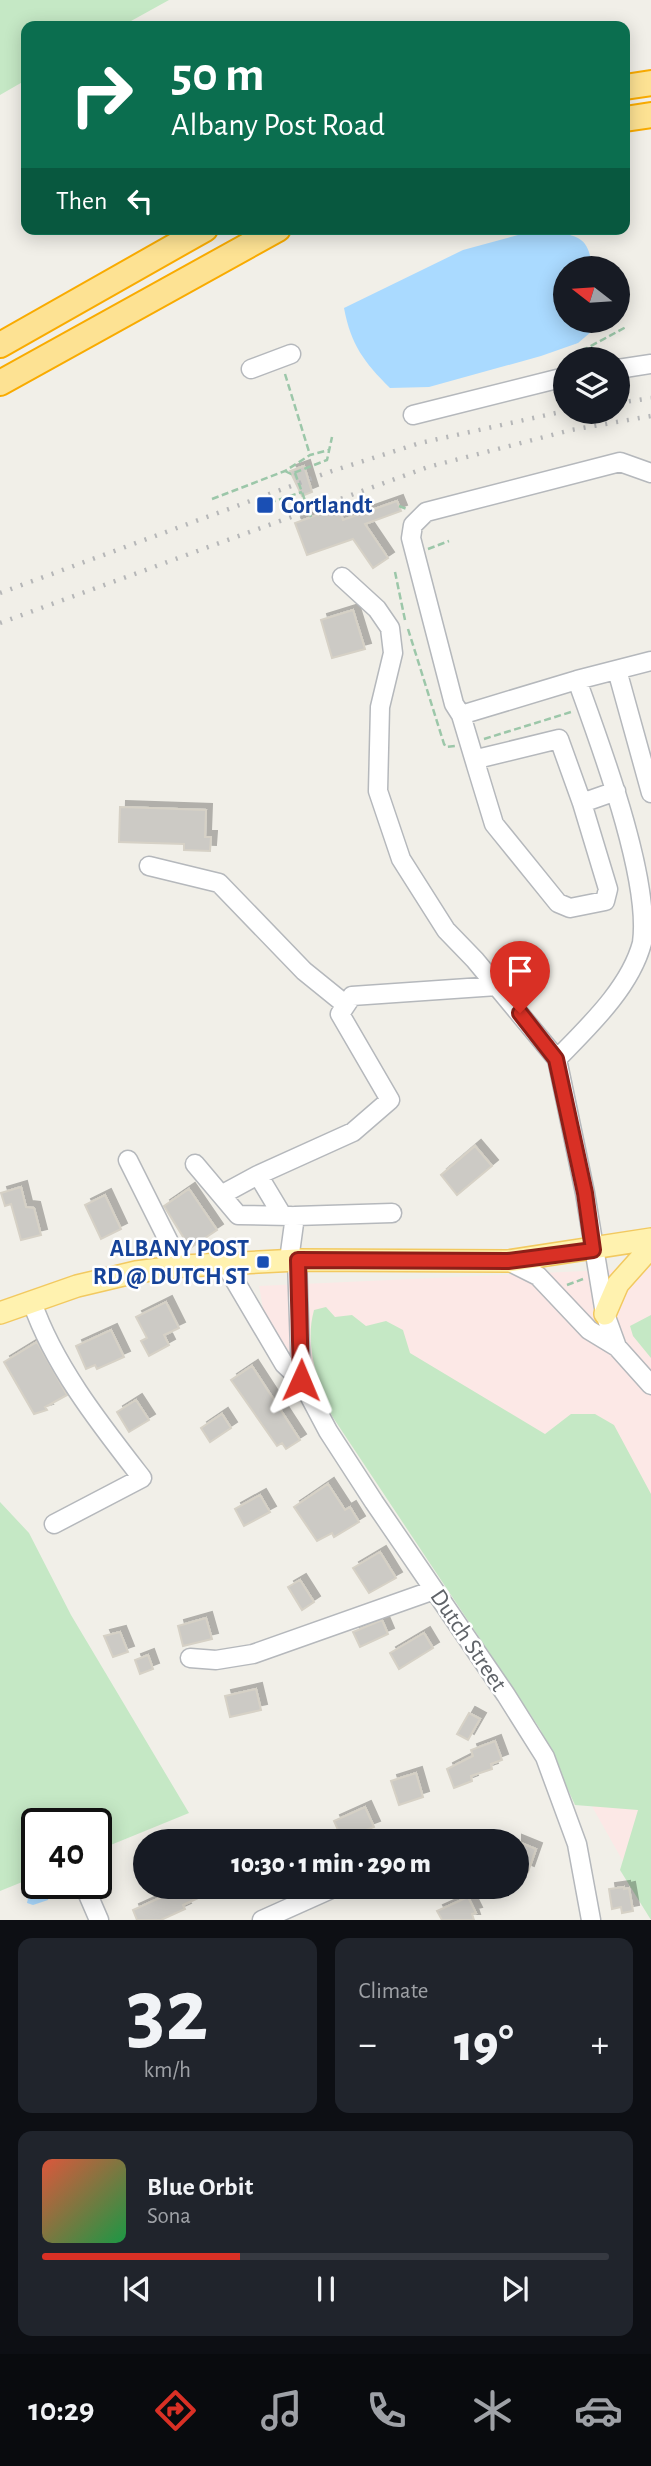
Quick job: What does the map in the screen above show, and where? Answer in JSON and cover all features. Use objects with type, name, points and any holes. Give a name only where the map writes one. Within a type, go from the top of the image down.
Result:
[{"type":"highway","points":[[630,86],[651,83]]},
{"type":"highway","points":[[630,118],[651,114]]},
{"type":"highway","points":[[0,345],[194,235]]},
{"type":"highway","points":[[0,383],[267,235]]},
{"type":"main road","points":[[0,1313],[89,1283],[181,1266],[293,1260],[508,1261],[651,1239]]},
{"type":"main road","points":[[605,1314],[618,1284],[651,1247]]},
{"type":"street","points":[[251,369],[286,360]]},
{"type":"street","points":[[630,367],[651,364]]},
{"type":"street","points":[[413,415],[553,375]]},
{"type":"street","points":[[476,765],[481,758],[559,739],[582,803],[608,890],[605,901],[570,908],[558,903],[494,824],[476,765],[461,715],[454,704],[411,538],[413,525],[426,512],[620,462],[649,472]]},
{"type":"street","points":[[342,577],[377,609],[390,628],[393,653],[380,706],[378,792],[401,859],[446,930],[497,986],[556,1059],[585,1193],[605,1314],[617,1347]]},
{"type":"street","points":[[461,715],[578,680],[651,662]]},
{"type":"street","points":[[617,670],[651,793]]},
{"type":"street","points":[[556,1059],[586,1029],[625,979],[639,952],[646,906],[635,846],[578,680]]},
{"type":"street","points":[[582,803],[616,791]]},
{"type":"street","points":[[149,866],[219,883],[304,971],[346,1005]]},
{"type":"street","points":[[221,1195],[258,1175],[353,1132],[390,1100],[340,1014],[352,996],[497,986]]},
{"type":"street","points":[[128,1160],[181,1266]]},
{"type":"street","points":[[195,1164],[238,1215],[392,1213]]},
{"type":"street","points":[[258,1175],[289,1215],[301,1380]]},
{"type":"street","points":[[508,1261],[538,1276],[589,1330],[617,1347],[651,1385]]},
{"type":"street","points":[[225,1264],[284,1364],[301,1380]]},
{"type":"street","points":[[32,1301],[43,1335],[108,1434],[142,1478],[54,1524]]},
{"type":"street","name":"Dutch Street","points":[[301,1380],[328,1431],[545,1757],[577,1844],[591,1920]]},
{"type":"street","points":[[190,1658],[216,1660],[253,1654],[434,1590]]},
{"type":"street","points":[[90,1899],[99,1920]]},
{"type":"street","points":[[262,1920],[309,1899]]},
{"type":"path","points":[[588,347],[615,333]]},
{"type":"path","points":[[286,360],[310,455]]},
{"type":"path","points":[[285,471],[293,473],[327,460],[332,437]]},
{"type":"path","points":[[212,499],[285,471],[310,455],[329,450]]},
{"type":"path","points":[[293,473],[311,517]]},
{"type":"path","points":[[269,503],[302,492]]},
{"type":"path","points":[[429,549],[449,541]]},
{"type":"path","points":[[395,572],[400,606],[444,744],[446,747],[459,746]]},
{"type":"path","points":[[477,741],[575,711]]},
{"type":"path","points":[[562,1289],[570,1282],[583,1279]]},
{"type":"shaded area","points":[[651,1268],[651,1911],[576,1778],[264,1314],[259,1286]]},
{"type":"green space","points":[[0,0],[169,0],[131,21],[21,21],[21,83],[0,95]]},
{"type":"green space","points":[[326,1307],[335,1317],[352,1315],[366,1326],[386,1321],[403,1330],[410,1353],[545,1434],[571,1414],[595,1414],[614,1425],[651,1494],[651,1920],[620,1870],[638,1810],[575,1805],[540,1729],[332,1416],[314,1364],[311,1337],[314,1310]]},
{"type":"green space","points":[[651,1315],[651,1358],[633,1336],[630,1326]]},
{"type":"green space","points":[[0,1502],[29,1533],[71,1615],[189,1813],[150,1829],[133,1829],[133,1836],[112,1844],[112,1808],[21,1808],[21,1882],[0,1891]]},
{"type":"water","points":[[518,235],[576,237],[585,243],[590,256],[553,256],[553,333],[590,333],[578,343],[567,347],[553,347],[553,352],[541,356],[429,387],[390,388],[360,352],[350,332],[344,308],[463,250]]},
{"type":"water","points":[[28,1899],[48,1899],[33,1905],[27,1903]]},
{"type":"building","points":[[304,466],[312,492],[302,496],[290,471]]},
{"type":"building","name":"Cortlandt","points":[[397,501],[401,511],[365,524],[388,558],[373,568],[353,539],[307,555],[295,523],[339,507],[343,520]]},
{"type":"building","points":[[353,610],[365,649],[332,658],[321,620]]},
{"type":"building","points":[[120,807],[206,810],[205,837],[211,837],[210,851],[184,850],[184,844],[119,842]]},
{"type":"building","points":[[475,1146],[492,1166],[457,1195],[441,1175]]},
{"type":"building","points":[[21,1187],[26,1207],[34,1208],[41,1235],[21,1240],[11,1204],[5,1206],[1,1193]]},
{"type":"building","points":[[189,1189],[217,1230],[190,1248],[164,1206]]},
{"type":"building","points":[[105,1195],[121,1229],[101,1239],[85,1205]]},
{"type":"building","points":[[166,1302],[179,1328],[164,1335],[169,1345],[149,1356],[141,1341],[147,1338],[136,1317]]},
{"type":"building","points":[[111,1330],[124,1357],[97,1369],[95,1365],[86,1369],[76,1346]]},
{"type":"building","points":[[37,1342],[67,1395],[45,1407],[47,1410],[34,1414],[4,1362]]},
{"type":"building","points":[[252,1366],[300,1440],[286,1449],[282,1443],[277,1446],[231,1380]]},
{"type":"building","points":[[136,1400],[149,1420],[129,1432],[117,1412]]},
{"type":"building","points":[[222,1414],[231,1428],[210,1442],[201,1428]]},
{"type":"building","points":[[328,1484],[345,1510],[350,1507],[359,1522],[334,1537],[332,1533],[317,1541],[294,1507]]},
{"type":"building","points":[[260,1495],[270,1512],[244,1526],[235,1509]]},
{"type":"building","points":[[380,1552],[396,1578],[369,1593],[353,1568]]},
{"type":"building","points":[[300,1580],[314,1602],[302,1610],[288,1587]]},
{"type":"building","points":[[206,1618],[212,1639],[183,1646],[178,1626]]},
{"type":"building","points":[[382,1620],[388,1634],[360,1647],[353,1632]]},
{"type":"building","points":[[120,1632],[128,1652],[113,1657],[104,1636]]},
{"type":"building","points":[[424,1633],[433,1648],[399,1669],[390,1653]]},
{"type":"building","points":[[148,1655],[153,1669],[140,1674],[135,1660]]},
{"type":"building","points":[[256,1689],[261,1710],[230,1717],[225,1696]]},
{"type":"building","points":[[469,1713],[480,1719],[468,1740],[457,1734]]},
{"type":"building","points":[[495,1741],[502,1760],[491,1764],[492,1769],[471,1776],[472,1781],[454,1788],[447,1769],[473,1756],[471,1750]]},
{"type":"building","points":[[416,1773],[423,1797],[399,1805],[391,1781]]},
{"type":"building","points":[[365,1807],[374,1827],[338,1829],[334,1821]]},
{"type":"building","points":[[529,1846],[536,1849],[529,1869]]},
{"type":"building","points":[[629,1888],[633,1911],[622,1913],[621,1907],[612,1909],[609,1889]]},
{"type":"building","points":[[157,1899],[196,1899],[183,1905],[185,1909],[161,1920],[137,1920],[133,1910]]},
{"type":"building","points":[[469,1899],[476,1913],[472,1914],[474,1920],[442,1920],[437,1911]]},
{"type":"railway","points":[[630,401],[651,398]]},
{"type":"railway","points":[[0,593],[332,471],[420,443],[553,414]]},
{"type":"railway","points":[[0,623],[428,467],[571,430],[651,416]]},
{"type":"place","name":"Cortlandt","points":[[265,505]]},
{"type":"place","name":"ALBANY POST RD @ DUTCH ST","points":[[263,1262]]},
{"type":"route","points":[[301,1380],[303,1355],[298,1260],[508,1261],[593,1250],[585,1193],[556,1059],[520,1013]]}]
